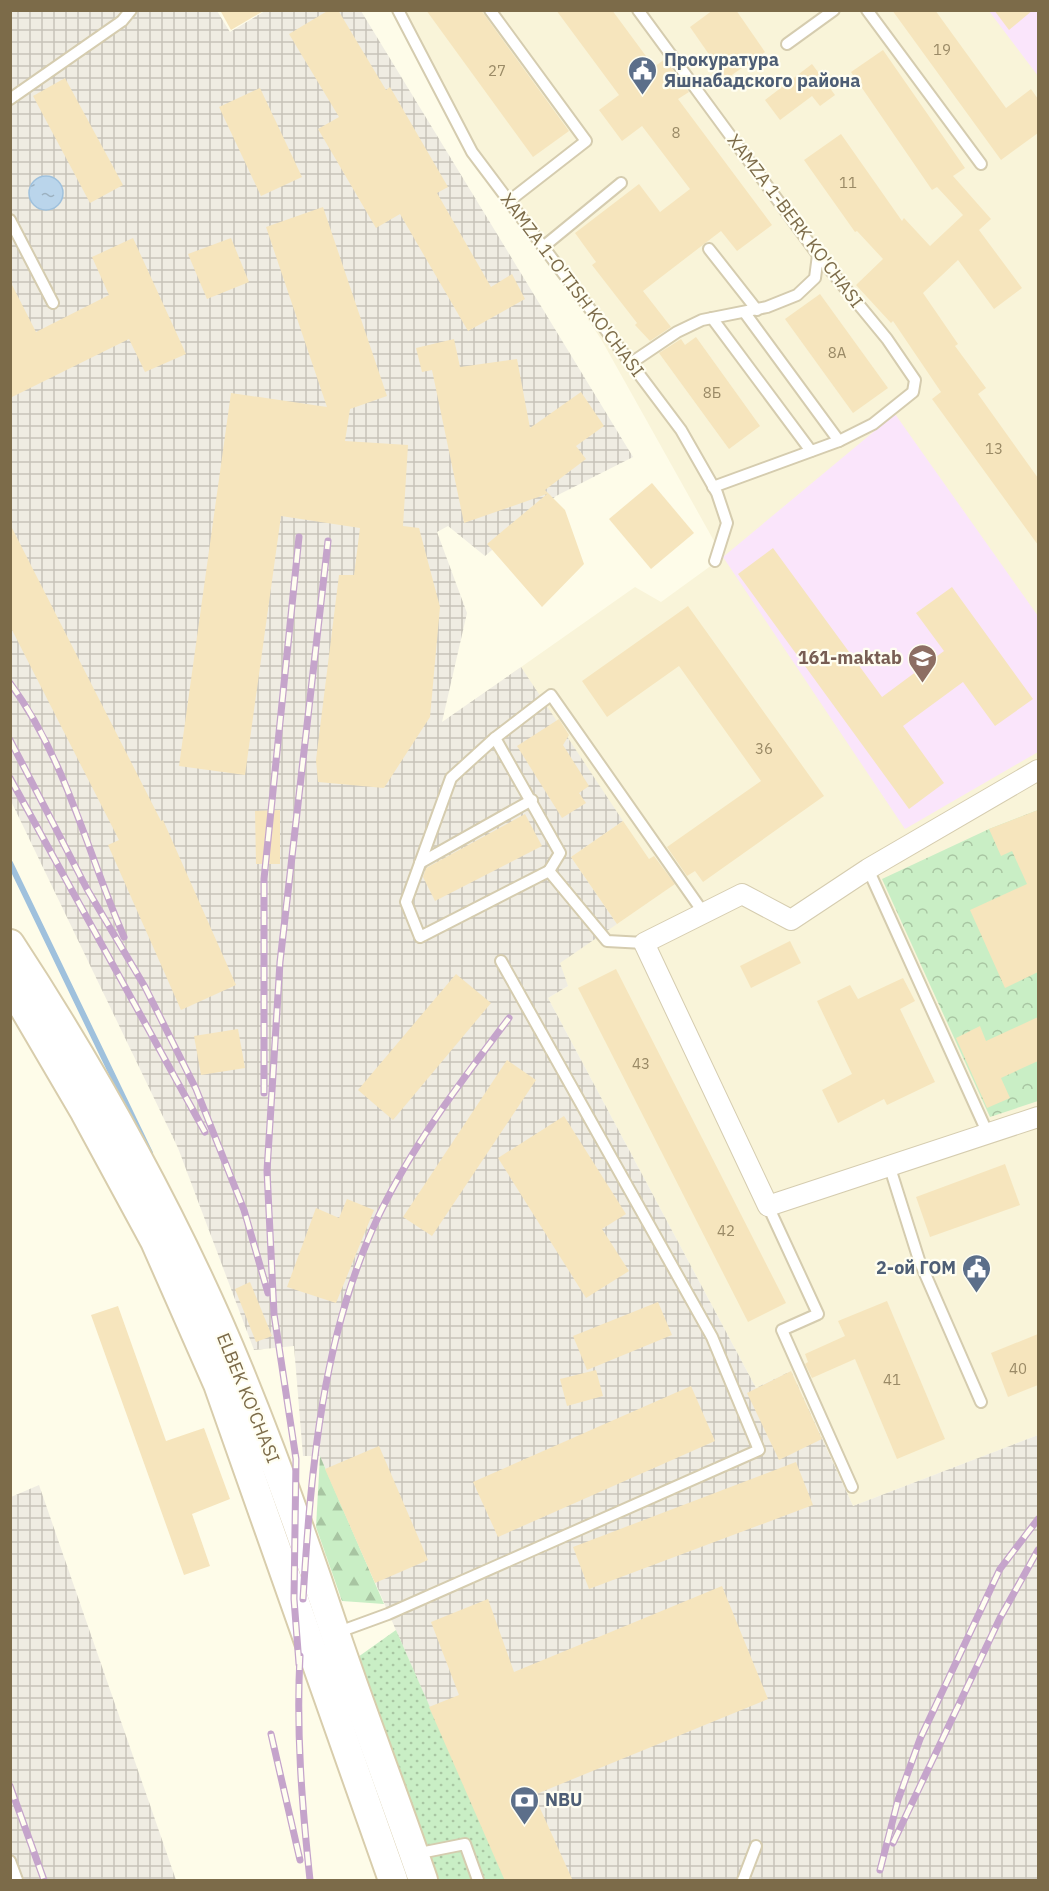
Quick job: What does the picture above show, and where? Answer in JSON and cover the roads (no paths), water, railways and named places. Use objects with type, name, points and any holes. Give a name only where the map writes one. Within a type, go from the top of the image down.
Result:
[{"type":"main road","name":"ELBEK KO'CHASI","points":[[10,944],[106,1104],[176,1232],[204,1292],[239,1372],[419,1868]]},
{"type":"main road","name":"ELBEK KO'CHASI","points":[[10,984],[85,1112],[155,1241],[213,1374],[393,1881]]},
{"type":"street","points":[[1038,770],[868,869],[791,920],[742,894],[644,943],[768,1206],[890,1168],[1038,1117]]},
{"type":"lane","points":[[10,99],[122,21],[131,10]]},
{"type":"lane","name":"XAMZA 1-O'TISH KO'CHASI","points":[[398,10],[472,152],[681,430],[713,487],[727,523],[715,561]]},
{"type":"lane","points":[[490,10],[586,141],[509,201]]},
{"type":"lane","name":"XAMZA 1-BERK KO'CHASI","points":[[638,10],[818,255],[887,339],[915,380],[913,392],[873,424],[839,441],[713,487]]},
{"type":"lane","points":[[787,44],[834,10]]},
{"type":"lane","points":[[867,10],[981,164]]},
{"type":"lane","points":[[543,247],[621,183]]},
{"type":"lane","points":[[10,220],[53,303]]},
{"type":"lane","points":[[709,249],[757,310]]},
{"type":"lane","points":[[631,363],[677,332],[702,320],[757,310],[797,295],[815,278],[818,255]]},
{"type":"lane","points":[[744,313],[839,441]]},
{"type":"lane","points":[[712,318],[811,451]]},
{"type":"lane","points":[[495,738],[560,853],[549,871],[420,937],[406,902],[451,778],[495,738],[551,695],[703,912]]},
{"type":"lane","points":[[420,863],[532,800]]},
{"type":"lane","points":[[868,869],[988,1134]]},
{"type":"lane","points":[[549,871],[607,941],[644,943]]},
{"type":"lane","points":[[335,1633],[388,1614],[759,1450],[711,1337],[501,961]]},
{"type":"lane","points":[[890,1168],[919,1260],[981,1402]]},
{"type":"lane","points":[[768,1206],[818,1314],[782,1330],[852,1487]]},
{"type":"lane","points":[[419,1868],[465,1844],[478,1881]]},
{"type":"lane","points":[[743,1881],[756,1846]]},
{"type":"lane","points":[[10,1862],[17,1881]]},
{"type":"water","points":[[46,176],[58,181],[63,193],[58,205],[46,210],[34,205],[29,193],[34,181]]},
{"type":"waterway","points":[[10,863],[150,1153]]},
{"type":"railway","points":[[264,1093],[264,879],[299,537]]},
{"type":"railway","points":[[299,1664],[294,1599],[296,1459],[274,1314],[267,1171],[280,962],[328,541]]},
{"type":"railway","points":[[10,683],[29,712],[61,774],[124,937]]},
{"type":"railway","points":[[10,740],[87,889],[145,987],[196,1089],[244,1210],[268,1293]]},
{"type":"railway","points":[[10,778],[205,1132]]},
{"type":"railway","points":[[303,1599],[310,1501],[323,1403],[344,1307],[360,1261],[379,1215],[407,1163],[456,1089],[509,1018]]},
{"type":"railway","points":[[880,1870],[898,1800],[920,1739],[1000,1569],[1038,1519]]},
{"type":"railway","points":[[893,1843],[1000,1618],[1038,1550]]},
{"type":"railway","points":[[300,1656],[300,1768],[310,1880]]},
{"type":"railway","points":[[271,1734],[300,1860]]},
{"type":"railway","points":[[10,1786],[44,1880]]},
{"type":"place","name":"Прокуратура Яшнабадского района","points":[[643,96]]},
{"type":"place","name":"161-maktab","points":[[923,684]]},
{"type":"place","name":"2-ой ГОМ","points":[[977,1294]]},
{"type":"place","name":"NBU","points":[[524,1826]]}]
